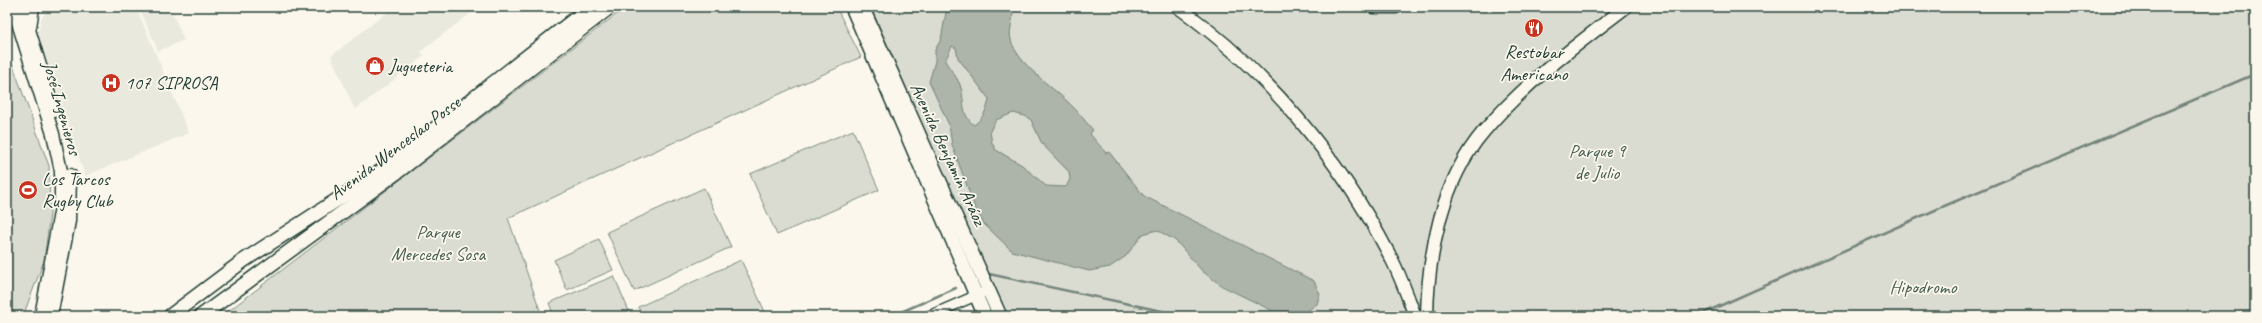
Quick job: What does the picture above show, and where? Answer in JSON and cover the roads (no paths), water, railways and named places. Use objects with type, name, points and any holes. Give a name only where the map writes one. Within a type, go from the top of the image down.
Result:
[{"type":"main road","points":[[170,316],[243,261],[377,174],[590,7]]},
{"type":"main road","name":"Avenida Wenceslao Posse","points":[[201,316],[396,173],[610,7]]},
{"type":"main road","name":"Avenida Benjamín Aráoz","points":[[852,7],[986,316]]},
{"type":"main road","name":"Avenida Benjamín Aráoz","points":[[862,7],[990,290],[1000,316]]},
{"type":"street","points":[[7,9],[12,7]]},
{"type":"street","name":"José Ingenieros","points":[[12,7],[27,38],[60,129],[69,170],[71,191],[69,221],[51,316]]},
{"type":"street","name":"José Ingenieros","points":[[22,7],[27,38],[53,134],[61,171],[61,207],[41,316]]},
{"type":"street","points":[[7,21],[27,38],[33,7]]},
{"type":"street","points":[[1178,7],[1213,32],[1271,88],[1332,160],[1390,256],[1416,316]]},
{"type":"street","points":[[1373,7],[1396,7]]},
{"type":"street","points":[[1427,316],[1428,280],[1440,217],[1457,173],[1467,156],[1484,131],[1539,75],[1626,7]]},
{"type":"street","points":[[929,316],[990,290]]},
{"type":"waterway","points":[[1697,316],[1942,207],[2255,74]]},
{"type":"waterway","points":[[989,274],[1185,316]]},
{"type":"waterway","points":[[892,316],[956,288]]},
{"type":"place","name":"Restobar Americano","points":[[1534,28]]},
{"type":"place","name":"Jugueteria","points":[[375,66]]},
{"type":"place","name":"107 SIPROSA","points":[[111,83]]},
{"type":"place","name":"Los Tarcos Rugby Club","points":[[28,190]]},
{"type":"park label","name":"Parque 9 de Julio","points":[[1597,162]]},
{"type":"park label","name":"Parque Mercedes Sosa","points":[[438,243]]},
{"type":"park label","name":"Hipodromo","points":[[1923,287]]}]
